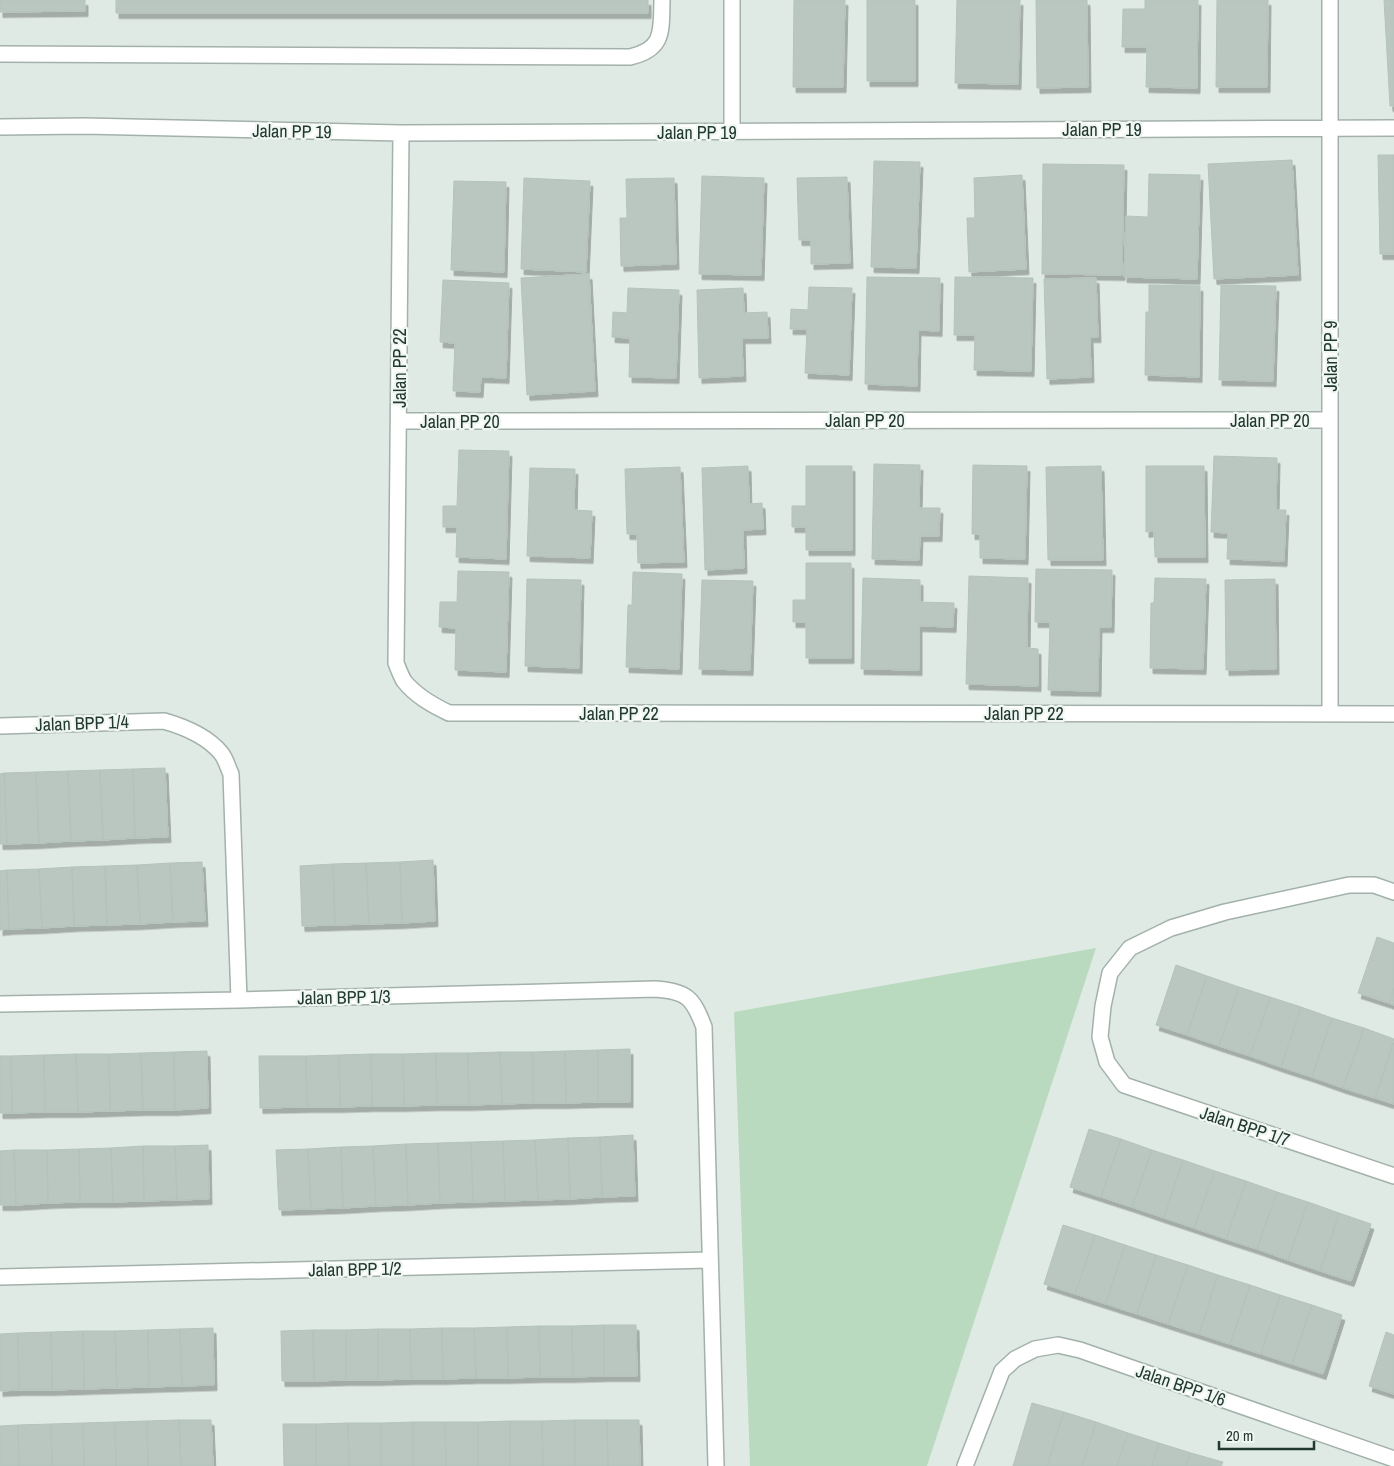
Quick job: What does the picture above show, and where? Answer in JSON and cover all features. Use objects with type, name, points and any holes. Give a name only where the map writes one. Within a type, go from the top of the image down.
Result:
[{"type":"street","points":[[0,54],[630,57],[641,54],[651,48],[658,39],[661,31],[662,0]]},
{"type":"street","points":[[732,0],[732,132]]},
{"type":"street","name":"Jalan PP 9","points":[[1330,0],[1330,713]]},
{"type":"street","name":"Jalan PP 19","points":[[0,127],[84,126],[401,133],[1394,128]]},
{"type":"street","name":"Jalan PP 22","points":[[401,133],[396,663],[403,680],[432,705],[449,713],[1394,714]]},
{"type":"street","name":"Jalan PP 20","points":[[399,421],[1330,420]]},
{"type":"street","name":"Jalan BPP 1/4","points":[[0,726],[164,721],[187,728],[206,740],[222,754],[231,774],[239,1000]]},
{"type":"street","name":"Jalan BPP 1/7","points":[[1394,892],[1374,885],[1349,885],[1225,912],[1170,928],[1130,948],[1110,973],[1103,1006],[1100,1037],[1107,1062],[1124,1085],[1394,1176]]},
{"type":"street","name":"Jalan BPP 1/3","points":[[0,1004],[671,990],[688,997],[698,1010],[704,1027],[710,1260]]},
{"type":"street","points":[[710,1260],[716,1466]]},
{"type":"street","name":"Jalan BPP 1/2","points":[[0,1278],[710,1260]]},
{"type":"street","name":"Jalan BPP 1/6","points":[[965,1466],[1002,1371],[1015,1359],[1035,1349],[1058,1346],[1080,1350],[1394,1459]]},
{"type":"green space","points":[[1096,948],[927,1466],[750,1466],[734,1012]]},
{"type":"building","points":[[0,0],[85,0],[85,11],[0,12]]},
{"type":"building","points":[[116,0],[648,0],[648,13],[116,13]]},
{"type":"building","points":[[794,0],[845,0],[843,87],[793,87]]},
{"type":"building","points":[[867,0],[915,0],[915,81],[867,81]]},
{"type":"building","points":[[957,0],[1020,0],[1018,84],[955,83]]},
{"type":"building","points":[[1036,0],[1087,0],[1088,87],[1037,88]]},
{"type":"building","points":[[1145,0],[1198,0],[1197,88],[1146,87],[1147,47],[1122,47],[1123,9],[1145,9]]},
{"type":"building","points":[[1217,0],[1268,0],[1267,87],[1216,87]]},
{"type":"building","points":[[1384,0],[1394,0],[1394,106],[1390,106]]},
{"type":"building","points":[[1378,155],[1394,155],[1394,254],[1380,254]]},
{"type":"building","points":[[1292,160],[1298,275],[1214,279],[1208,164]]},
{"type":"building","points":[[874,161],[920,162],[916,268],[871,267]]},
{"type":"building","points":[[1043,164],[1124,165],[1122,275],[1042,274]]},
{"type":"building","points":[[1149,174],[1200,175],[1197,279],[1124,277],[1126,216],[1148,217]]},
{"type":"building","points":[[1022,175],[1026,269],[969,272],[967,218],[975,218],[974,178]]},
{"type":"building","points":[[702,176],[764,178],[761,275],[699,274]]},
{"type":"building","points":[[847,177],[850,263],[811,264],[811,240],[799,240],[797,178]]},
{"type":"building","points":[[524,178],[590,181],[586,272],[521,269]]},
{"type":"building","points":[[674,178],[676,264],[621,266],[620,218],[627,218],[626,179]]},
{"type":"building","points":[[454,181],[506,182],[504,272],[451,270]]},
{"type":"building","points":[[589,274],[595,391],[527,395],[521,278]]},
{"type":"building","points":[[867,277],[940,278],[939,331],[918,330],[917,386],[865,384]]},
{"type":"building","points":[[955,277],[1033,278],[1031,371],[974,370],[975,335],[954,335]]},
{"type":"building","points":[[1096,278],[1098,337],[1090,337],[1091,377],[1047,379],[1044,279]]},
{"type":"building","points":[[443,280],[509,283],[506,378],[481,377],[480,392],[453,391],[455,343],[440,342]]},
{"type":"building","points":[[1149,285],[1200,286],[1199,377],[1145,375],[1146,312],[1149,312]]},
{"type":"building","points":[[1221,285],[1276,286],[1273,381],[1219,380]]},
{"type":"building","points":[[809,287],[852,288],[849,375],[805,373],[807,329],[790,329],[791,309],[808,310]]},
{"type":"building","points":[[628,288],[679,290],[676,378],[629,377],[630,338],[612,337],[613,312],[627,313]]},
{"type":"building","points":[[743,288],[744,313],[767,312],[768,338],[742,338],[743,376],[699,378],[697,290]]},
{"type":"building","points":[[459,450],[509,451],[506,559],[456,557],[457,527],[443,527],[443,506],[457,506]]},
{"type":"building","points":[[1214,456],[1277,458],[1276,510],[1286,510],[1284,561],[1227,559],[1228,533],[1211,532]]},
{"type":"building","points":[[874,464],[920,465],[919,508],[940,508],[939,536],[920,536],[919,560],[872,559]]},
{"type":"building","points":[[973,465],[1027,466],[1025,559],[980,558],[980,534],[972,534]]},
{"type":"building","points":[[748,466],[749,504],[762,503],[763,529],[743,530],[744,568],[705,570],[702,468]]},
{"type":"building","points":[[806,466],[852,466],[852,550],[806,550],[806,527],[792,527],[792,506],[806,506]]},
{"type":"building","points":[[1101,466],[1103,560],[1048,560],[1046,467]]},
{"type":"building","points":[[1146,466],[1204,466],[1205,557],[1155,557],[1154,531],[1146,532]]},
{"type":"building","points":[[680,467],[684,562],[638,563],[637,534],[627,534],[625,469]]},
{"type":"building","points":[[530,468],[575,469],[574,510],[592,511],[590,558],[527,556]]},
{"type":"building","points":[[806,563],[851,563],[851,658],[806,658],[806,622],[793,622],[793,600],[806,600]]},
{"type":"building","points":[[1036,569],[1112,570],[1111,627],[1099,627],[1098,691],[1048,690],[1050,622],[1035,622]]},
{"type":"building","points":[[458,571],[509,572],[506,672],[455,670],[456,628],[439,627],[440,602],[457,602]]},
{"type":"building","points":[[633,572],[682,574],[679,669],[626,667],[628,605],[632,605]]},
{"type":"building","points":[[969,576],[1028,578],[1027,648],[1038,649],[1038,686],[966,684]]},
{"type":"building","points":[[863,578],[920,580],[920,602],[954,603],[953,627],[919,626],[919,670],[861,669]]},
{"type":"building","points":[[1155,578],[1206,579],[1203,669],[1150,668],[1151,603],[1154,603]]},
{"type":"building","points":[[527,579],[581,580],[579,668],[525,666]]},
{"type":"building","points":[[1275,579],[1276,669],[1226,670],[1225,580]]},
{"type":"building","points":[[702,580],[753,581],[750,670],[699,669]]},
{"type":"building","points":[[165,768],[168,837],[135,838],[133,769]]},
{"type":"building","points":[[133,769],[135,838],[103,840],[100,770]]},
{"type":"building","points":[[100,770],[103,840],[71,841],[68,771]]},
{"type":"building","points":[[68,771],[71,841],[39,843],[36,772]]},
{"type":"building","points":[[36,772],[39,843],[7,844],[4,773]]},
{"type":"building","points":[[4,773],[7,844],[0,844],[0,774]]},
{"type":"building","points":[[433,860],[435,921],[402,923],[400,862]]},
{"type":"building","points":[[202,862],[205,921],[173,922],[170,863]]},
{"type":"building","points":[[400,862],[402,923],[369,924],[366,863]]},
{"type":"building","points":[[170,863],[173,922],[140,924],[137,865]]},
{"type":"building","points":[[366,863],[369,924],[335,925],[333,864]]},
{"type":"building","points":[[333,864],[335,925],[302,926],[300,866]]},
{"type":"building","points":[[137,865],[140,924],[107,925],[105,866]]},
{"type":"building","points":[[105,866],[107,925],[74,926],[72,867]]},
{"type":"building","points":[[72,867],[74,926],[42,928],[39,869]]},
{"type":"building","points":[[39,869],[42,928],[9,929],[7,870]]},
{"type":"building","points":[[7,870],[9,929],[0,930],[0,871]]},
{"type":"building","points":[[1377,937],[1394,943],[1394,988],[1389,1003],[1358,993]]},
{"type":"building","points":[[1176,965],[1207,976],[1187,1035],[1156,1025]]},
{"type":"building","points":[[1207,976],[1239,987],[1219,1046],[1187,1035]]},
{"type":"building","points":[[1239,987],[1270,997],[1250,1056],[1219,1046]]},
{"type":"building","points":[[1394,988],[1394,1005],[1389,1003]]},
{"type":"building","points":[[1270,997],[1301,1007],[1281,1067],[1250,1056]]},
{"type":"building","points":[[1301,1007],[1332,1018],[1312,1077],[1281,1067]]},
{"type":"building","points":[[1332,1018],[1364,1028],[1343,1088],[1312,1077]]},
{"type":"building","points":[[1364,1028],[1394,1039],[1375,1098],[1343,1088]]},
{"type":"building","points":[[1394,1042],[1394,1104],[1375,1098]]},
{"type":"building","points":[[630,1049],[630,1102],[598,1102],[598,1050]]},
{"type":"building","points":[[598,1050],[598,1102],[566,1103],[565,1051]]},
{"type":"building","points":[[207,1051],[208,1108],[175,1110],[174,1052]]},
{"type":"building","points":[[565,1051],[566,1103],[533,1103],[533,1052]]},
{"type":"building","points":[[174,1052],[175,1110],[143,1110],[141,1053]]},
{"type":"building","points":[[500,1052],[533,1052],[533,1103],[502,1104]]},
{"type":"building","points":[[500,1052],[502,1104],[469,1105],[468,1053]]},
{"type":"building","points":[[141,1053],[143,1110],[110,1111],[109,1054]]},
{"type":"building","points":[[436,1053],[468,1053],[469,1105],[437,1105]]},
{"type":"building","points":[[436,1053],[437,1105],[404,1106],[403,1054]]},
{"type":"building","points":[[76,1054],[109,1054],[110,1111],[78,1112]]},
{"type":"building","points":[[76,1054],[78,1112],[45,1112],[44,1055]]},
{"type":"building","points":[[371,1054],[403,1054],[404,1106],[372,1106]]},
{"type":"building","points":[[371,1054],[372,1106],[340,1107],[339,1055]]},
{"type":"building","points":[[44,1055],[45,1112],[12,1113],[11,1056]]},
{"type":"building","points":[[339,1055],[340,1107],[307,1107],[306,1056]]},
{"type":"building","points":[[0,1056],[11,1056],[12,1113],[0,1113]]},
{"type":"building","points":[[259,1056],[306,1056],[307,1107],[260,1108]]},
{"type":"building","points":[[1089,1129],[1121,1139],[1101,1197],[1070,1187]]},
{"type":"building","points":[[633,1135],[635,1196],[602,1197],[600,1137]]},
{"type":"building","points":[[600,1137],[602,1197],[570,1199],[568,1138]]},
{"type":"building","points":[[568,1138],[570,1199],[538,1200],[535,1140]]},
{"type":"building","points":[[1121,1139],[1152,1150],[1132,1207],[1101,1197]]},
{"type":"building","points":[[535,1140],[538,1200],[505,1201],[503,1141]]},
{"type":"building","points":[[503,1141],[505,1201],[473,1202],[471,1142]]},
{"type":"building","points":[[471,1142],[473,1202],[440,1203],[438,1143]]},
{"type":"building","points":[[438,1143],[440,1203],[408,1205],[406,1144]]},
{"type":"building","points":[[406,1144],[408,1205],[376,1206],[373,1146]]},
{"type":"building","points":[[208,1145],[209,1199],[177,1200],[175,1146]]},
{"type":"building","points":[[143,1146],[175,1146],[177,1200],[144,1201]]},
{"type":"building","points":[[143,1146],[144,1201],[113,1202],[111,1148]]},
{"type":"building","points":[[373,1146],[376,1206],[343,1208],[341,1147]]},
{"type":"building","points":[[341,1147],[343,1208],[311,1209],[308,1149]]},
{"type":"building","points":[[111,1148],[113,1202],[80,1202],[79,1149]]},
{"type":"building","points":[[79,1149],[80,1202],[48,1203],[47,1150]]},
{"type":"building","points":[[308,1149],[311,1209],[279,1210],[276,1150]]},
{"type":"building","points":[[14,1150],[47,1150],[48,1203],[16,1205]]},
{"type":"building","points":[[14,1150],[16,1205],[0,1205],[0,1151]]},
{"type":"building","points":[[1152,1150],[1183,1160],[1164,1218],[1132,1207]]},
{"type":"building","points":[[1183,1160],[1215,1171],[1194,1228],[1164,1218]]},
{"type":"building","points":[[1215,1171],[1246,1181],[1226,1239],[1194,1228]]},
{"type":"building","points":[[1246,1181],[1277,1192],[1257,1249],[1226,1239]]},
{"type":"building","points":[[1277,1192],[1308,1202],[1288,1260],[1257,1249]]},
{"type":"building","points":[[1308,1202],[1339,1213],[1320,1271],[1288,1260]]},
{"type":"building","points":[[1339,1213],[1371,1224],[1351,1281],[1320,1271]]},
{"type":"building","points":[[1063,1225],[1095,1235],[1075,1294],[1044,1284]]},
{"type":"building","points":[[1095,1235],[1125,1245],[1106,1304],[1075,1294]]},
{"type":"building","points":[[1125,1245],[1156,1255],[1137,1314],[1106,1304]]},
{"type":"building","points":[[1156,1255],[1188,1265],[1168,1324],[1137,1314]]},
{"type":"building","points":[[1188,1265],[1218,1275],[1199,1334],[1168,1324]]},
{"type":"building","points":[[1218,1275],[1250,1285],[1230,1344],[1199,1334]]},
{"type":"building","points":[[1250,1285],[1280,1295],[1261,1354],[1230,1344]]},
{"type":"building","points":[[1280,1295],[1312,1305],[1292,1364],[1261,1354]]},
{"type":"building","points":[[1312,1305],[1342,1315],[1323,1374],[1292,1364]]},
{"type":"building","points":[[604,1325],[636,1325],[637,1376],[604,1376]]},
{"type":"building","points":[[604,1325],[604,1376],[573,1377],[572,1326]]},
{"type":"building","points":[[539,1326],[572,1326],[573,1377],[540,1377]]},
{"type":"building","points":[[539,1326],[540,1377],[508,1378],[507,1327]]},
{"type":"building","points":[[507,1327],[508,1378],[476,1378],[474,1328]]},
{"type":"building","points":[[213,1328],[214,1385],[182,1386],[180,1329]]},
{"type":"building","points":[[442,1328],[474,1328],[476,1378],[443,1379]]},
{"type":"building","points":[[442,1328],[443,1379],[411,1379],[410,1329]]},
{"type":"building","points":[[180,1329],[182,1386],[149,1387],[148,1330]]},
{"type":"building","points":[[378,1329],[410,1329],[411,1379],[378,1380]]},
{"type":"building","points":[[378,1329],[378,1380],[346,1380],[346,1330]]},
{"type":"building","points":[[148,1330],[149,1387],[117,1388],[115,1331]]},
{"type":"building","points":[[313,1330],[314,1381],[282,1381],[281,1331]]},
{"type":"building","points":[[313,1330],[346,1330],[346,1380],[314,1381]]},
{"type":"building","points":[[83,1331],[115,1331],[117,1388],[84,1389]]},
{"type":"building","points":[[83,1331],[84,1389],[52,1390],[51,1332]]},
{"type":"building","points":[[51,1332],[52,1390],[19,1390],[18,1333]]},
{"type":"building","points":[[1386,1332],[1394,1335],[1394,1394],[1369,1386]]},
{"type":"building","points":[[18,1333],[19,1390],[0,1391],[0,1334]]},
{"type":"building","points":[[1032,1403],[1064,1412],[1047,1466],[1013,1466]]},
{"type":"building","points":[[1064,1412],[1096,1422],[1082,1466],[1047,1466]]},
{"type":"building","points":[[179,1420],[211,1420],[213,1466],[181,1466]]},
{"type":"building","points":[[179,1420],[181,1466],[148,1466],[147,1421]]},
{"type":"building","points":[[575,1420],[607,1420],[608,1466],[575,1466]]},
{"type":"building","points":[[575,1420],[575,1466],[543,1466],[542,1421]]},
{"type":"building","points":[[607,1420],[639,1420],[640,1466],[608,1466]]},
{"type":"building","points":[[147,1421],[148,1466],[116,1466],[115,1422]]},
{"type":"building","points":[[510,1421],[542,1421],[543,1466],[510,1466]]},
{"type":"building","points":[[510,1421],[510,1466],[478,1466],[478,1422]]},
{"type":"building","points":[[115,1422],[116,1466],[84,1466],[83,1423]]},
{"type":"building","points":[[413,1422],[445,1422],[446,1466],[413,1466]]},
{"type":"building","points":[[413,1422],[413,1466],[381,1466],[381,1423]]},
{"type":"building","points":[[445,1422],[478,1422],[478,1466],[446,1466]]},
{"type":"building","points":[[1096,1422],[1128,1433],[1117,1466],[1082,1466]]},
{"type":"building","points":[[83,1423],[84,1466],[52,1466],[51,1424]]},
{"type":"building","points":[[348,1423],[381,1423],[381,1466],[349,1466]]},
{"type":"building","points":[[348,1423],[349,1466],[316,1466],[316,1424]]},
{"type":"building","points":[[51,1424],[52,1466],[19,1466],[18,1425]]},
{"type":"building","points":[[283,1424],[316,1424],[316,1466],[284,1466]]},
{"type":"building","points":[[18,1425],[19,1466],[0,1466],[0,1426]]},
{"type":"building","points":[[1128,1433],[1159,1443],[1152,1466],[1117,1466]]},
{"type":"building","points":[[1159,1443],[1191,1453],[1186,1466],[1152,1466]]},
{"type":"building","points":[[1191,1453],[1223,1462],[1221,1466],[1186,1466]]}]
